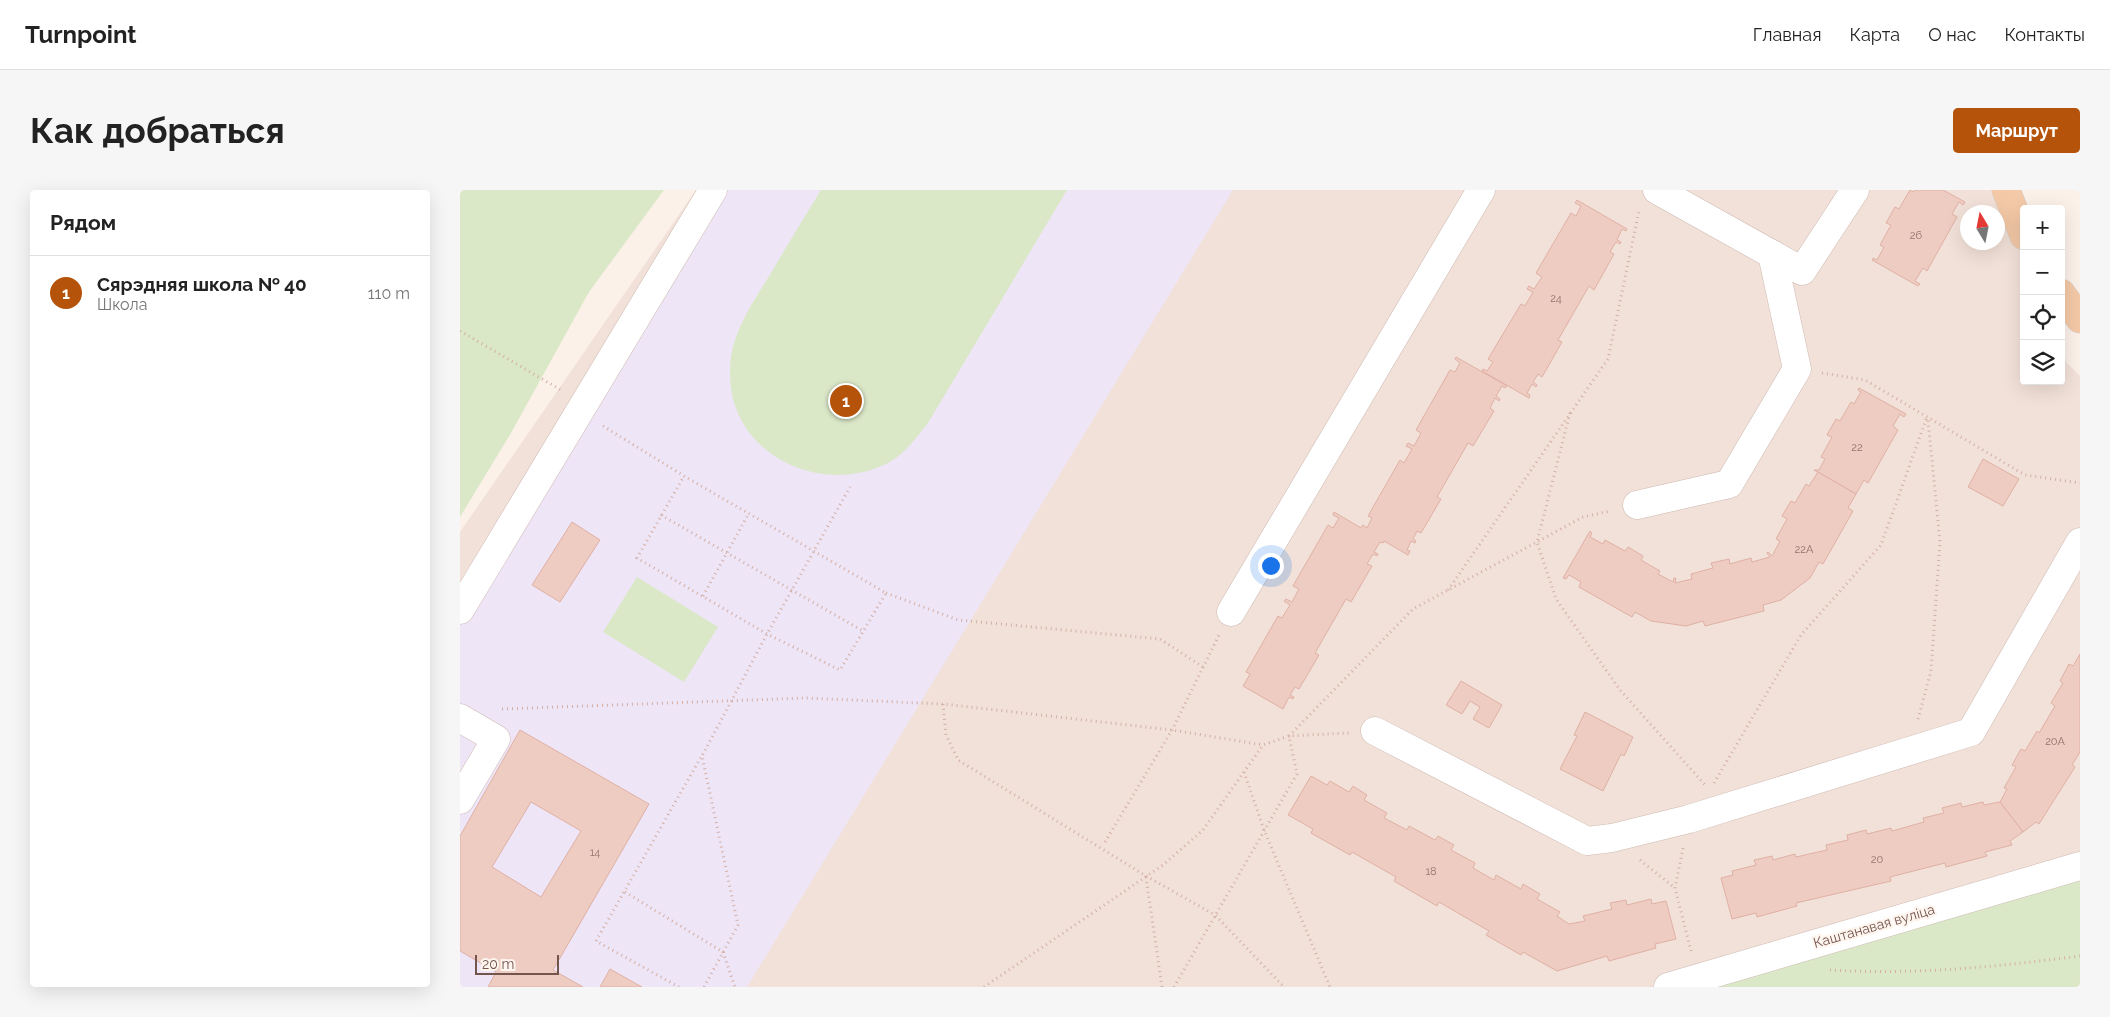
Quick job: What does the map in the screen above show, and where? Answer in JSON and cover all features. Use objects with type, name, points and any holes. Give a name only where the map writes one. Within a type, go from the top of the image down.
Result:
[{"type":"main road","points":[[2006,190],[2020,226]]},
{"type":"main road","points":[[2062,295],[2080,319]]},
{"type":"street","points":[[460,610],[580,407],[713,190]]},
{"type":"street","points":[[1231,612],[1481,190]]},
{"type":"street","points":[[1648,199],[1772,254],[1802,271],[1855,190]]},
{"type":"street","points":[[1637,505],[1729,484],[1796,369],[1772,254]]},
{"type":"street","points":[[1376,731],[1587,841],[1612,838],[1689,819],[1971,732],[2080,542]]},
{"type":"street","points":[[460,718],[496,738],[460,800]]},
{"type":"street","name":"Каштанавая вуліца","points":[[1668,987],[2080,866]]},
{"type":"path","points":[[1448,590],[1608,359],[1648,199]]},
{"type":"path","points":[[460,331],[684,476],[886,593],[958,620],[1160,639],[1202,667]]},
{"type":"path","points":[[1796,369],[1865,380],[2025,475],[2080,483]]},
{"type":"path","points":[[1570,414],[1537,542],[1556,599],[1620,690],[1709,790],[1801,635],[1881,545],[1927,417]]},
{"type":"path","points":[[1909,752],[1931,671],[1940,542],[1927,417]]},
{"type":"path","points":[[684,476],[637,558],[767,634],[840,670],[886,593]]},
{"type":"path","points":[[679,987],[596,941],[733,701],[767,634],[816,552],[850,487]]},
{"type":"path","points":[[1289,736],[1412,609],[1584,517],[1637,505]]},
{"type":"path","points":[[703,596],[749,513]]},
{"type":"path","points":[[661,515],[863,631]]},
{"type":"path","points":[[1105,842],[1172,730],[1231,612]]},
{"type":"path","points":[[493,711],[806,698],[944,704],[1172,730],[1263,745],[1289,736],[1376,731]]},
{"type":"path","points":[[944,704],[946,735],[958,760],[1146,876],[1215,916],[1284,987]]},
{"type":"path","points":[[1174,987],[1297,774],[1289,736]]},
{"type":"path","points":[[984,987],[1164,865],[1203,830],[1263,745]]},
{"type":"path","points":[[702,756],[738,925],[704,987]]},
{"type":"path","points":[[1244,772],[1264,830],[1330,987]]},
{"type":"path","points":[[1689,819],[1675,888],[1698,979]]},
{"type":"path","points":[[1612,838],[1675,888]]},
{"type":"path","points":[[1146,876],[1162,987]]},
{"type":"path","points":[[625,892],[723,952],[735,987]]},
{"type":"path","points":[[1824,970],[1864,972],[1954,971],[2080,956]]},
{"type":"shaded area","points":[[696,190],[1998,190],[2004,205],[1960,205],[1960,250],[2005,250],[2005,207],[2020,244],[2020,385],[2065,385],[2065,358],[2067,363],[2080,376],[2080,987],[460,987],[460,532]]},
{"type":"shaded area","points":[[717,190],[1233,190],[747,987],[460,987],[460,612]]},
{"type":"green space","points":[[460,190],[664,190],[589,292],[511,433],[460,517]]},
{"type":"green space","points":[[821,190],[1067,190],[928,423],[900,455],[888,463],[861,472],[834,475],[807,471],[782,461],[761,445],[744,425],[733,400],[730,371],[734,343],[745,317]]},
{"type":"green space","points":[[637,577],[718,627],[684,682],[603,632]]},
{"type":"green space","points":[[2080,873],[2080,987],[1697,987]]},
{"type":"building","points":[[1910,190],[1913,192],[1915,190],[1943,190],[1965,202],[1963,205],[1959,202],[1952,214],[1957,217],[1927,271],[1923,268],[1915,281],[1920,284],[1918,286],[1872,260],[1873,258],[1877,260],[1884,247],[1880,245],[1891,225],[1886,223],[1895,207],[1899,209]]},
{"type":"building","points":[[1577,200],[1627,229],[1626,231],[1622,229],[1617,240],[1621,242],[1620,244],[1616,242],[1610,252],[1614,254],[1594,290],[1589,286],[1558,340],[1562,342],[1542,377],[1538,374],[1533,382],[1537,385],[1536,387],[1532,384],[1527,393],[1530,395],[1529,398],[1482,371],[1483,369],[1487,371],[1493,362],[1488,359],[1521,304],[1525,306],[1533,292],[1527,289],[1529,286],[1534,289],[1542,277],[1536,273],[1571,213],[1576,216],[1581,206],[1575,203]]},
{"type":"building","points":[[1456,357],[1507,386],[1505,388],[1502,386],[1496,396],[1500,399],[1499,401],[1495,398],[1490,408],[1494,411],[1473,446],[1468,443],[1437,497],[1441,499],[1421,533],[1417,531],[1413,539],[1416,541],[1415,543],[1411,541],[1407,550],[1410,551],[1408,555],[1384,541],[1383,543],[1380,542],[1374,552],[1378,554],[1377,556],[1373,554],[1367,564],[1372,566],[1351,602],[1346,599],[1315,653],[1319,655],[1299,689],[1295,687],[1290,695],[1294,697],[1293,699],[1289,697],[1283,709],[1243,686],[1250,674],[1246,672],[1278,616],[1282,618],[1290,605],[1284,601],[1286,599],[1292,602],[1299,589],[1293,586],[1328,525],[1333,528],[1339,518],[1333,515],[1334,512],[1361,528],[1363,525],[1367,528],[1372,518],[1368,516],[1400,460],[1404,463],[1412,449],[1406,446],[1408,443],[1414,446],[1421,433],[1416,430],[1450,370],[1455,372],[1460,363],[1455,359]]},
{"type":"building","points":[[1859,388],[1906,414],[1904,417],[1900,414],[1893,426],[1898,430],[1868,483],[1864,480],[1856,494],[1814,470],[1819,470],[1825,459],[1821,457],[1832,437],[1827,435],[1836,419],[1840,421],[1851,402],[1854,404],[1861,392],[1858,390]]},
{"type":"building","points":[[1983,459],[2019,479],[2003,506],[1968,487]]},
{"type":"building","points":[[1818,472],[1856,494],[1848,508],[1853,511],[1823,564],[1819,562],[1810,578],[1781,600],[1763,605],[1764,611],[1705,626],[1703,621],[1686,626],[1651,621],[1635,612],[1632,617],[1579,587],[1581,582],[1569,575],[1566,579],[1563,578],[1590,531],[1592,533],[1590,537],[1603,544],[1605,540],[1625,551],[1628,547],[1643,556],[1641,560],[1660,571],[1658,574],[1673,582],[1674,578],[1676,578],[1675,583],[1692,579],[1691,574],[1713,568],[1711,563],[1729,559],[1730,564],[1751,558],[1752,562],[1770,557],[1767,553],[1772,556],[1780,541],[1776,539],[1787,519],[1782,516],[1791,501],[1795,503],[1806,484],[1809,486]]},
{"type":"building","points":[[572,522],[600,540],[560,602],[532,585]]},
{"type":"building","points":[[2080,654],[2080,752],[2072,765],[2075,767],[2039,824],[2036,822],[2023,832],[2000,802],[2007,789],[2004,788],[2016,767],[2012,765],[2021,749],[2025,751],[2037,731],[2039,733],[2055,706],[2051,703],[2063,683],[2060,681],[2069,664],[2073,666]]},
{"type":"building","points":[[1461,681],[1502,705],[1489,728],[1473,719],[1480,707],[1470,701],[1462,714],[1446,705]]},
{"type":"building","points":[[1585,712],[1633,737],[1624,756],[1621,754],[1603,791],[1560,769],[1577,736],[1574,735]]},
{"type":"building","points":[[520,730],[649,804],[553,970],[583,987],[488,987],[496,972],[460,951],[460,836]],"holes":[[[531,802],[581,831],[541,897],[492,867]]]},
{"type":"building","points":[[1311,776],[1327,785],[1330,781],[1349,792],[1353,786],[1367,795],[1364,800],[1387,813],[1384,818],[1407,830],[1409,826],[1435,840],[1438,836],[1454,845],[1451,850],[1475,863],[1473,868],[1494,880],[1496,875],[1521,889],[1523,884],[1540,894],[1537,899],[1560,912],[1557,916],[1569,924],[1585,921],[1583,916],[1612,909],[1610,903],[1626,900],[1627,905],[1651,899],[1652,904],[1666,901],[1676,939],[1655,944],[1656,948],[1609,961],[1607,956],[1557,971],[1523,952],[1521,955],[1486,935],[1489,931],[1439,902],[1437,906],[1394,881],[1396,877],[1352,852],[1350,855],[1311,833],[1313,829],[1288,815]]},
{"type":"building","points":[[1983,802],[1984,805],[2000,802],[2023,832],[2010,841],[2012,845],[1985,852],[1987,856],[1946,867],[1945,863],[1890,877],[1891,881],[1796,903],[1797,906],[1757,917],[1756,913],[1732,919],[1721,878],[1733,875],[1732,871],[1756,865],[1754,860],[1772,856],[1773,860],[1795,854],[1796,857],[1827,850],[1826,845],[1848,840],[1847,835],[1866,830],[1867,834],[1891,828],[1892,831],[1924,822],[1923,818],[1944,813],[1942,808],[1961,803],[1962,807]]},
{"type":"building","points":[[610,969],[642,987],[600,987]]},
{"type":"place","name":"Сярэдняя школа № 40","points":[[846,401]]}]
